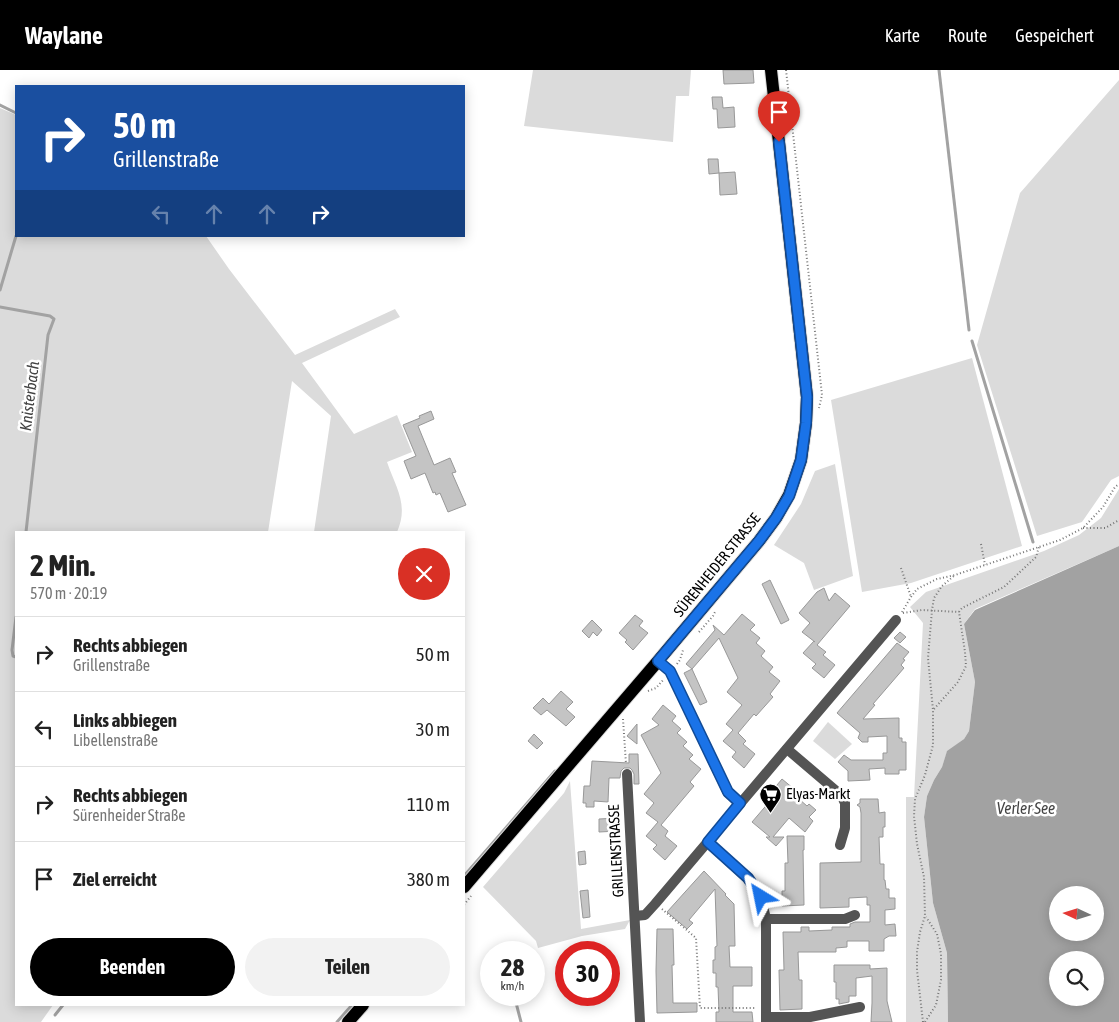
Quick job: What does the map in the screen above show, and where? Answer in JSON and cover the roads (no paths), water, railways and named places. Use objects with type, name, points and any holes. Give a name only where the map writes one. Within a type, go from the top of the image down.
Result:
[{"type":"main road","name":"SÜRENHEIDER STRASSE","points":[[465,886],[759,541],[789,496],[801,460],[807,397],[771,70]]},
{"type":"main road","points":[[348,1022],[362,1006]]},
{"type":"street","name":"GRILLENSTRASSE","points":[[627,774],[635,916],[645,914],[655,904],[896,620]]},
{"type":"street","points":[[658,661],[670,671],[728,792],[740,803]]},
{"type":"street","points":[[787,749],[841,795],[845,802],[845,828],[840,845]]},
{"type":"street","points":[[708,842],[748,878],[761,897],[766,919],[766,1016],[810,1017],[860,1007]]},
{"type":"street","points":[[766,919],[845,918],[855,915]]},
{"type":"street","points":[[635,916],[640,1022]]},
{"type":"water","name":"Verler See","points":[[1119,546],[1119,1022],[948,1022],[947,953],[933,903],[924,817],[927,796],[942,767],[947,751],[964,739],[969,731],[975,682],[964,624],[975,610]]},
{"type":"waterway","points":[[939,70],[969,330]]},
{"type":"waterway","name":"Knisterbach","points":[[0,105],[15,112]]},
{"type":"waterway","name":"Knisterbach","points":[[0,290],[16,237]]},
{"type":"waterway","name":"Knisterbach","points":[[0,307],[50,316],[54,319],[48,335],[26,531]]},
{"type":"waterway","points":[[972,341],[1033,542]]},
{"type":"waterway","name":"Knisterbach","points":[[15,625],[12,650],[13,656],[15,657]]},
{"type":"waterway","points":[[465,875],[555,771]]},
{"type":"waterway","name":"Knisterbach","points":[[55,1015],[62,1006]]},
{"type":"waterway","points":[[337,1022],[351,1006]]},
{"type":"waterway","points":[[517,1006],[521,1022]]},
{"type":"place","name":"Elyas-Markt","points":[[770,813]]}]
